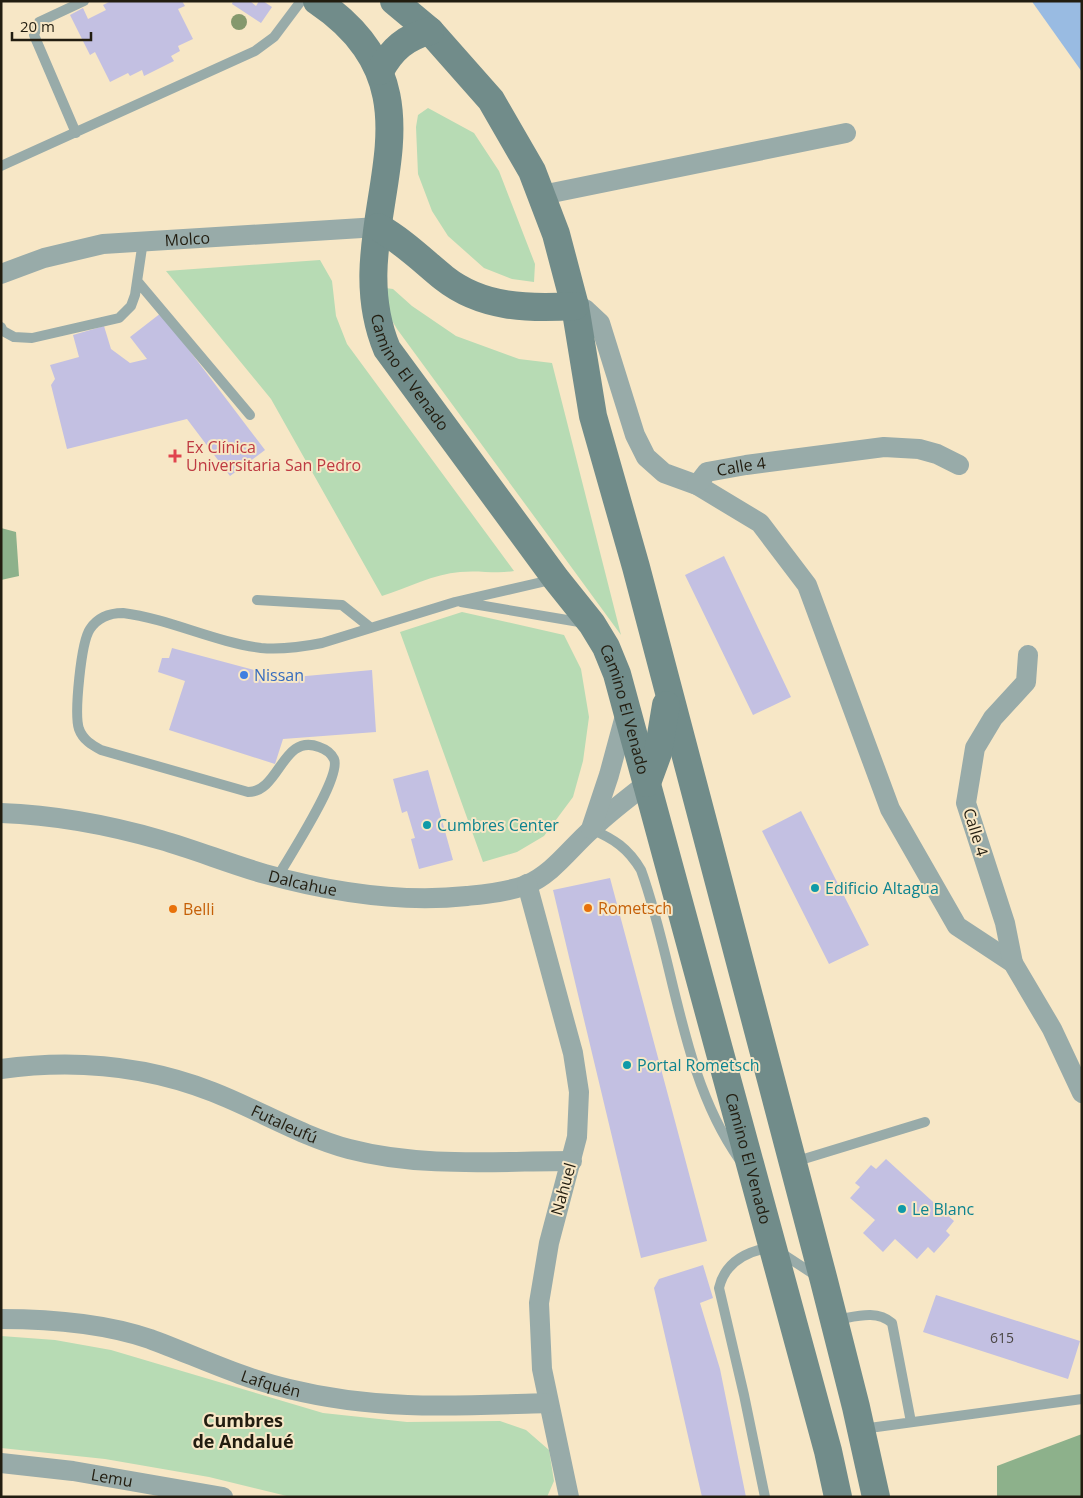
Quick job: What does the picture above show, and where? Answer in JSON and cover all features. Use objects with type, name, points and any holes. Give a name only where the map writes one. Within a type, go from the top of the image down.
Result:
[{"type":"street","name":"Camino El Venado","points":[[317,1],[358,37],[380,71],[388,99],[389,136],[372,283],[376,319],[387,348],[556,579],[592,624],[606,647],[628,708],[838,1497]]},
{"type":"street","points":[[394,1],[430,31],[490,100],[520,147],[542,195],[566,266],[575,306],[592,416],[636,567],[793,1162],[834,1320],[876,1497]]},
{"type":"street","points":[[380,71],[396,47],[417,34],[430,31]]},
{"type":"street","points":[[542,195],[846,133]]},
{"type":"street","points":[[378,227],[418,254],[446,279],[477,297],[512,306],[540,309],[575,306]]},
{"type":"street","name":"Molco","points":[[1,274],[74,250],[104,244],[378,227]]},
{"type":"street","name":"Calle 4","points":[[575,306],[584,309],[600,323],[635,436],[646,457],[664,473],[697,485],[708,472],[746,465],[884,447],[919,448],[937,454],[959,465]]},
{"type":"street","points":[[697,485],[760,523],[807,585],[890,809],[957,926],[1014,963],[1052,1029],[1082,1093]]},
{"type":"street","name":"Calle 4","points":[[1014,963],[1006,923],[966,803],[975,748],[993,718],[1026,682],[1028,655]]},
{"type":"street","points":[[647,783],[663,732],[667,690]]},
{"type":"street","name":"Dalcahue","points":[[591,829],[628,708]]},
{"type":"street","name":"Dalcahue","points":[[1,813],[61,818],[128,831],[277,878],[339,890],[409,898],[449,898],[488,894],[526,884],[556,864],[575,848],[591,829],[647,783]]},
{"type":"street","name":"Nahuel","points":[[526,884],[577,1073],[580,1112],[572,1161],[548,1243],[541,1288],[539,1334],[542,1369],[548,1403],[569,1497]]},
{"type":"street","name":"Futaleufú","points":[[1,1069],[37,1064],[77,1063],[117,1066],[150,1072],[215,1092],[297,1132],[383,1157],[417,1160],[572,1161]]},
{"type":"street","name":"Lafquén","points":[[1,1319],[65,1321],[107,1328],[148,1339],[252,1378],[288,1389],[366,1404],[412,1407],[548,1403]]},
{"type":"street","name":"Lemu","points":[[1,1463],[74,1471],[224,1497]]},
{"type":"lane","points":[[76,132],[34,35],[35,27],[45,18],[84,1]]},
{"type":"lane","points":[[1,166],[255,51],[274,37],[301,1]]},
{"type":"lane","points":[[1,327],[2,331],[14,337],[32,338],[119,318],[131,306],[138,282],[143,241]]},
{"type":"lane","points":[[138,282],[250,416]]},
{"type":"lane","points":[[277,878],[334,776],[334,759],[329,752],[316,746],[298,748],[283,760],[264,787],[258,791],[248,792],[101,750],[84,738],[79,728],[77,716],[85,638],[96,622],[104,616],[123,613],[136,614],[246,645],[270,648],[315,645],[455,602],[556,579]]},
{"type":"lane","points":[[257,600],[342,605],[371,628]]},
{"type":"lane","points":[[455,602],[592,624]]},
{"type":"lane","points":[[591,829],[615,839],[626,848],[641,870],[702,1089],[724,1138],[754,1180]]},
{"type":"lane","points":[[793,1162],[925,1122]]},
{"type":"lane","points":[[765,1497],[719,1288],[722,1274],[735,1260],[772,1247],[824,1281]]},
{"type":"lane","points":[[834,1320],[870,1315],[884,1316],[892,1324],[911,1422]]},
{"type":"lane","points":[[861,1429],[1082,1398]]},
{"type":"green space","points":[[428,108],[474,133],[499,171],[535,264],[534,282],[512,279],[484,268],[448,236],[432,211],[418,174],[416,127],[418,115]]},
{"type":"green space","points":[[320,260],[332,281],[336,316],[347,344],[514,571],[450,573],[430,578],[382,596],[271,399],[166,271]]},
{"type":"green space","points":[[378,287],[393,289],[412,306],[456,336],[519,359],[552,363],[621,635],[397,329],[385,309]]},
{"type":"green space","points":[[1,528],[16,532],[19,576],[1,580]]},
{"type":"green space","points":[[462,612],[564,635],[581,669],[589,717],[583,761],[573,797],[544,836],[517,852],[483,862],[400,632]]},
{"type":"green space","points":[[1,1336],[55,1340],[111,1350],[323,1413],[407,1422],[500,1421],[526,1430],[549,1450],[554,1481],[547,1497],[291,1497],[209,1477],[105,1459],[1,1448]]},
{"type":"green space","points":[[1082,1434],[1082,1497],[997,1497],[997,1466]]},
{"type":"water","points":[[1032,1],[1082,1],[1082,72],[1033,3]]},
{"type":"building","points":[[111,1],[182,1],[185,6],[178,9],[193,39],[178,46],[180,51],[171,56],[174,61],[144,76],[142,70],[130,76],[128,73],[110,82],[95,52],[90,55],[70,15],[83,8],[88,19],[106,10],[103,5]]},
{"type":"building","points":[[233,1],[250,1],[256,6],[259,1],[263,1],[272,7],[261,23],[232,4]]},
{"type":"building","points":[[161,313],[265,450],[230,476],[187,419],[67,449],[51,385],[55,379],[50,365],[79,357],[73,335],[104,326],[111,349],[130,363],[147,359],[130,337]]},
{"type":"building","points":[[724,556],[791,697],[753,715],[685,575]]},
{"type":"building","points":[[172,648],[284,678],[372,670],[376,732],[283,739],[275,764],[169,730],[185,681],[158,672],[162,658],[169,658]]},
{"type":"building","name":"Cumbres Center","points":[[428,770],[453,860],[419,869],[411,839],[415,838],[407,811],[402,813],[393,779]]},
{"type":"building","name":"Edificio Altagua","points":[[801,811],[869,945],[829,964],[762,831]]},
{"type":"building","name":"Portal Rometsch","points":[[610,878],[707,1241],[641,1258],[553,890]]},
{"type":"building","name":"Le Blanc","points":[[886,1159],[954,1221],[946,1231],[950,1235],[934,1253],[928,1247],[917,1259],[895,1239],[883,1252],[863,1233],[875,1220],[850,1198],[860,1187],[855,1183],[871,1165],[876,1169]]},
{"type":"building","points":[[703,1265],[713,1298],[700,1303],[720,1369],[746,1497],[702,1497],[654,1288],[659,1279]]},
{"type":"building","points":[[936,1295],[1080,1341],[1068,1379],[923,1332]]},
{"type":"place","name":"Ex Clínica Universitaria San Pedro","points":[[175,456]]},
{"type":"place","name":"Nissan","points":[[244,675]]},
{"type":"place","name":"Cumbres Center","points":[[427,825]]},
{"type":"place","name":"Edificio Altagua","points":[[815,888]]},
{"type":"place","name":"Rometsch","points":[[588,908]]},
{"type":"place","name":"Belli","points":[[173,909]]},
{"type":"place","name":"Portal Rometsch","points":[[627,1065]]},
{"type":"place","name":"Le Blanc","points":[[902,1209]]},
{"type":"district","name":"Cumbres de Andalué","points":[[243,1430]]}]
